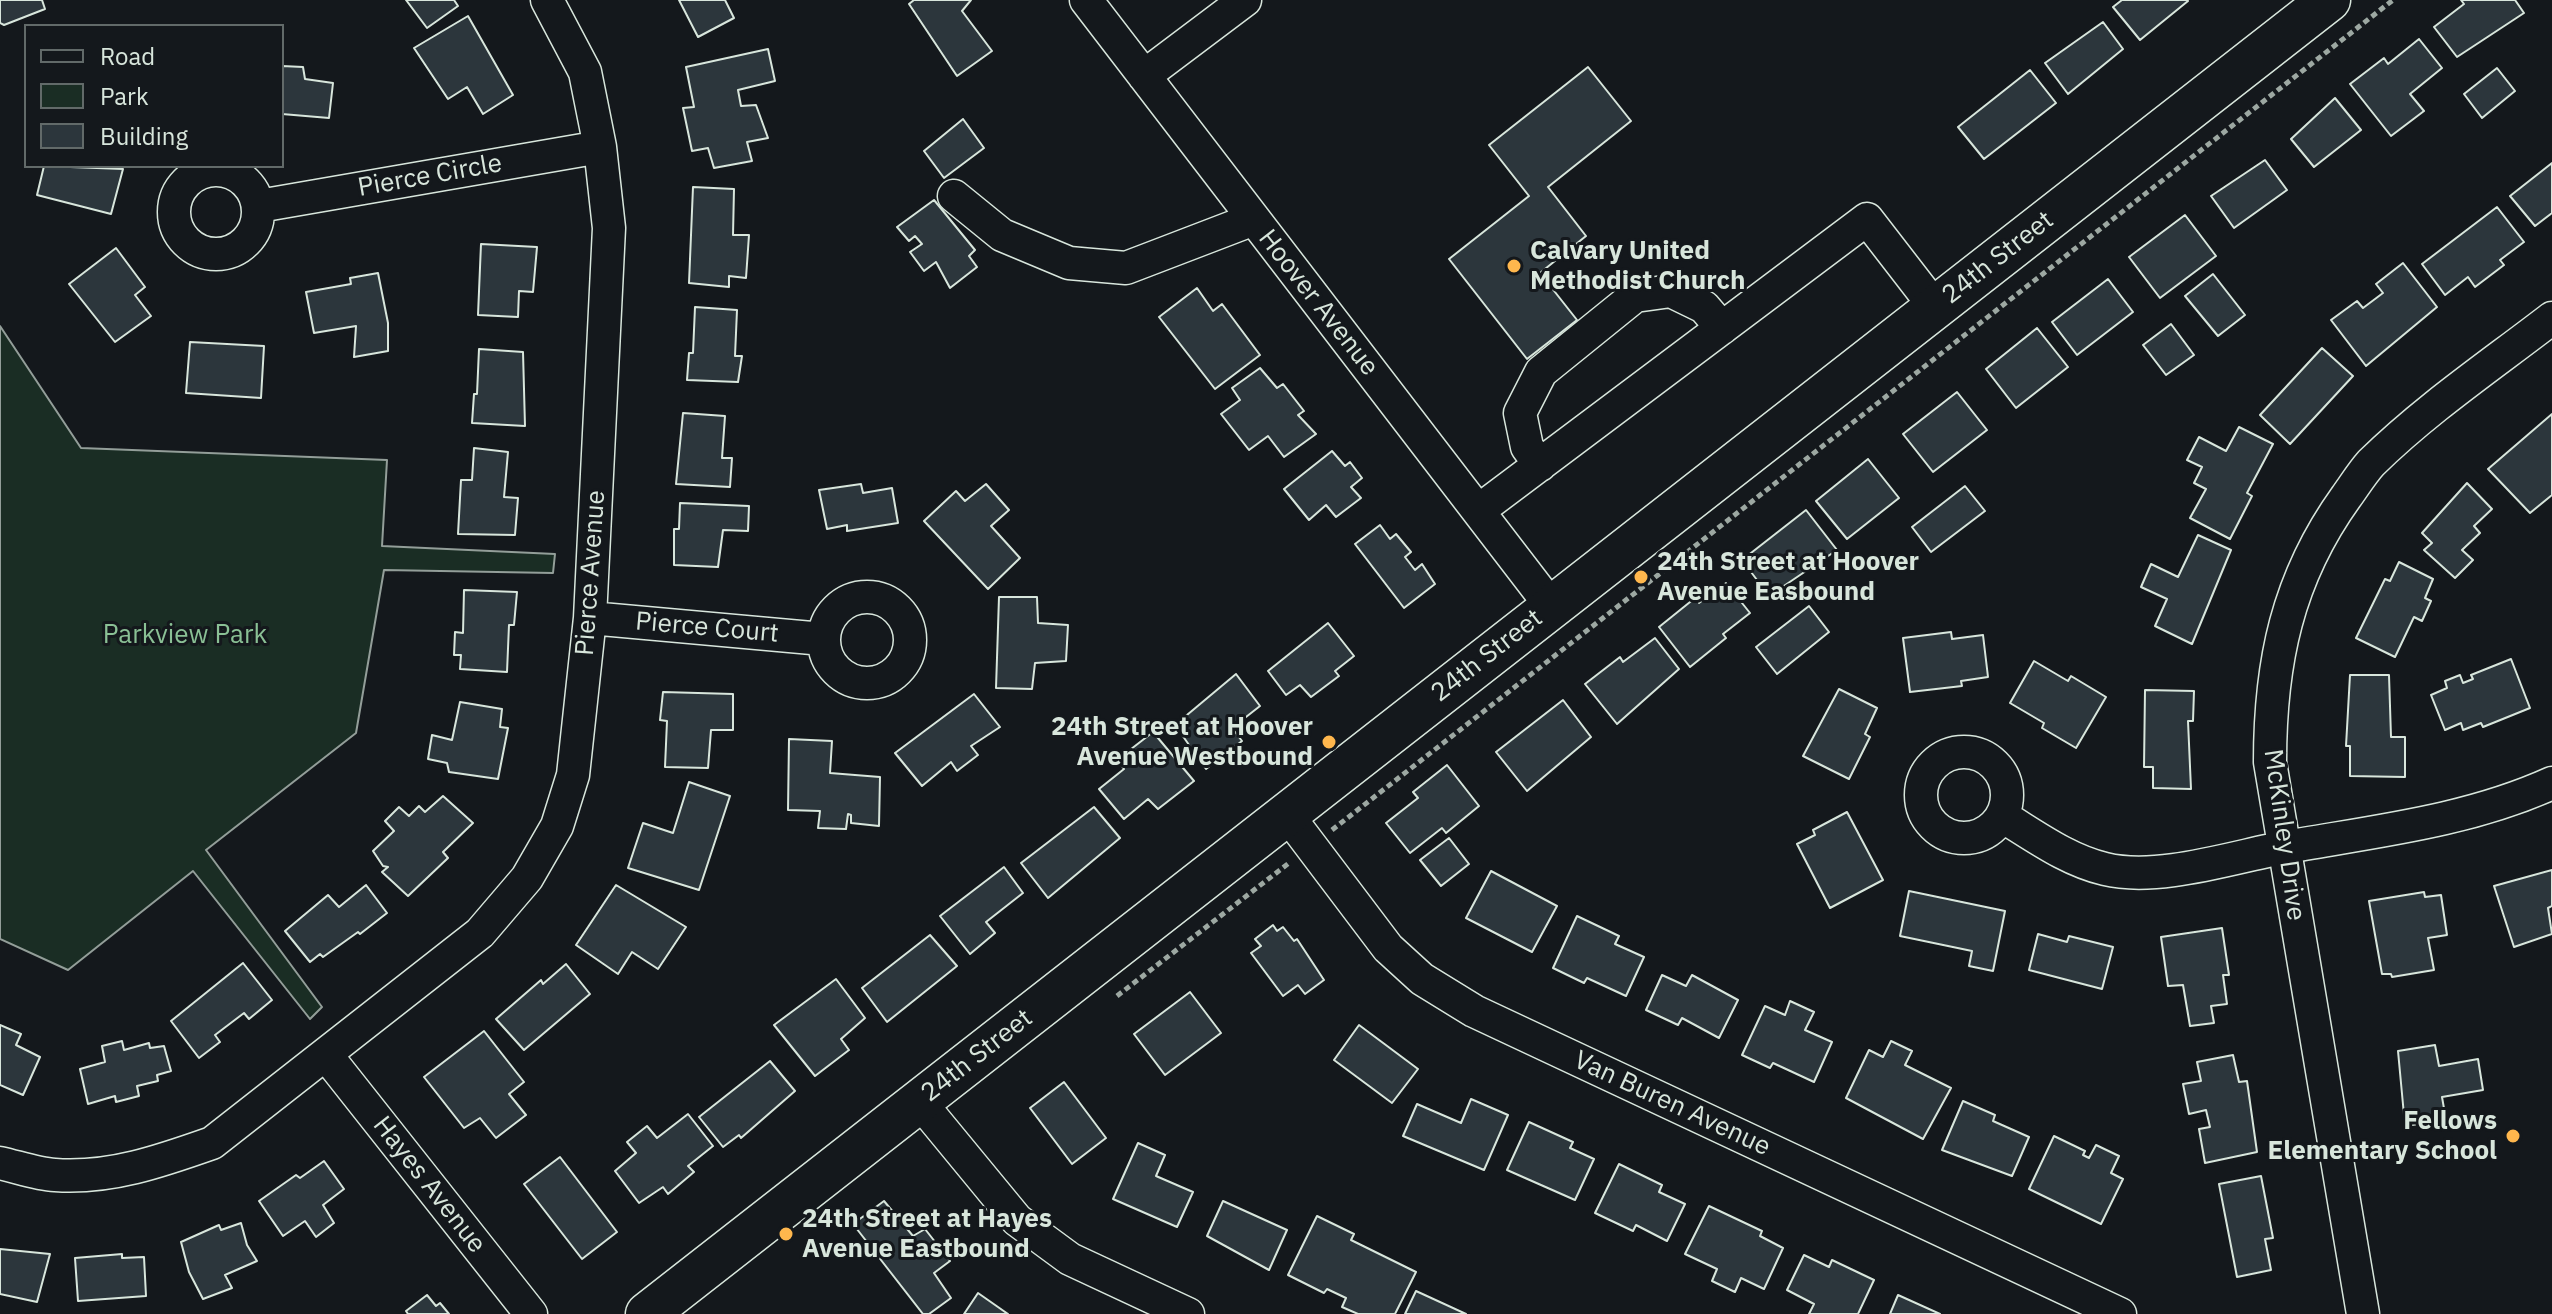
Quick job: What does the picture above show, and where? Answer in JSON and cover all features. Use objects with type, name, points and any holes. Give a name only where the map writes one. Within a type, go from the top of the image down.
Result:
[{"type":"main road","name":"24th Street","points":[[647,1314],[2329,0]]},
{"type":"street","name":"Pierce Avenue","points":[[0,1163],[54,1175],[109,1173],[160,1162],[212,1143],[327,1056],[480,933],[527,878],[557,826],[573,775],[590,618],[609,228],[600,147],[585,72],[547,0]]},
{"type":"street","name":"Hoover Avenue","points":[[1086,0],[1551,606]]},
{"type":"street","points":[[1144,76],[1245,0]]},
{"type":"street","name":"Pierce Circle","points":[[259,206],[600,147]]},
{"type":"street","points":[[954,196],[1002,235],[1042,252],[1069,263],[1126,268],[1254,219]]},
{"type":"street","points":[[1478,511],[1867,219],[1935,307]]},
{"type":"street","points":[[1540,465],[1527,447],[1520,413],[1541,372],[1635,296],[1671,291],[1704,307],[1722,328]]},
{"type":"street","name":"McKinley Drive","points":[[2363,1314],[2270,762],[2270,701],[2279,639],[2296,586],[2324,527],[2369,465],[2416,423],[2552,318]]},
{"type":"street","name":"Pierce Court","points":[[590,618],[823,639]]},
{"type":"street","points":[[2002,816],[2069,856],[2107,870],[2163,871],[2457,817],[2552,783]]},
{"type":"street","name":"Van Buren Avenue","points":[[1286,813],[1388,948],[1422,979],[1474,1011],[2120,1314]]},
{"type":"street","name":"Hayes Avenue","points":[[327,1056],[531,1314]]},
{"type":"street","points":[[919,1101],[1017,1220],[1070,1259],[1188,1314]]},
{"type":"path","points":[[1114,998],[2393,0]]},
{"type":"green space","name":"Parkview Park","points":[[0,326],[81,448],[387,460],[382,546],[555,554],[553,573],[384,570],[356,733],[206,850],[322,1007],[310,1019],[193,871],[68,970],[0,939]]},
{"type":"building","points":[[0,0],[42,0],[45,9],[4,25],[0,23]]},
{"type":"building","points":[[406,0],[454,0],[458,6],[427,28]]},
{"type":"building","points":[[679,0],[725,0],[734,18],[698,37]]},
{"type":"building","points":[[914,0],[971,0],[962,11],[992,51],[957,76],[909,4]]},
{"type":"building","points":[[2122,0],[2188,1],[2140,40],[2113,7]]},
{"type":"building","points":[[2461,0],[2515,0],[2524,13],[2457,57],[2434,27],[2464,4]]},
{"type":"building","points":[[468,16],[513,95],[483,114],[467,87],[448,99],[414,48]]},
{"type":"building","points":[[2103,22],[2123,49],[2068,94],[2045,63]]},
{"type":"building","points":[[2419,39],[2442,68],[2410,94],[2424,111],[2391,136],[2350,84],[2384,58],[2388,64]]},
{"type":"building","points":[[768,49],[775,81],[738,90],[741,106],[756,105],[768,138],[747,142],[752,161],[714,168],[708,148],[692,151],[683,108],[694,107],[686,67]]},
{"type":"building","points":[[284,66],[303,67],[305,79],[333,83],[329,118],[284,114]]},
{"type":"building","points":[[1588,67],[1631,121],[1548,187],[1586,236],[1540,273],[1577,320],[1527,359],[1449,259],[1529,196],[1489,145]]},
{"type":"building","points":[[2497,68],[2515,91],[2482,118],[2464,94]]},
{"type":"building","points":[[2030,70],[2056,103],[1984,159],[1958,127]]},
{"type":"building","points":[[2335,98],[2361,130],[2314,167],[2291,139]]},
{"type":"building","points":[[963,119],[984,148],[944,178],[924,151]]},
{"type":"building","points":[[2265,160],[2287,190],[2234,228],[2211,196]]},
{"type":"building","points":[[2552,163],[2552,213],[2535,226],[2510,196]]},
{"type":"building","points":[[44,168],[123,169],[111,214],[37,195]]},
{"type":"building","points":[[693,187],[734,189],[733,235],[749,235],[746,278],[729,276],[729,287],[689,283]]},
{"type":"building","points":[[934,200],[975,250],[969,256],[977,267],[950,288],[936,262],[924,271],[910,252],[922,244],[915,236],[909,241],[897,227]]},
{"type":"building","points":[[2497,207],[2524,242],[2500,260],[2504,265],[2475,287],[2468,277],[2445,295],[2422,264]]},
{"type":"building","points":[[2185,215],[2216,256],[2160,298],[2129,257]]},
{"type":"building","points":[[481,244],[537,247],[533,292],[519,291],[518,317],[478,315]]},
{"type":"building","points":[[116,248],[145,287],[135,295],[151,316],[115,342],[69,284]]},
{"type":"building","points":[[2403,263],[2437,307],[2366,366],[2331,320],[2357,301],[2363,308],[2383,293],[2376,284]]},
{"type":"building","points":[[378,273],[388,323],[388,351],[354,357],[356,326],[314,333],[306,292],[351,284],[350,278]]},
{"type":"building","points":[[2213,274],[2245,315],[2218,336],[2185,296]]},
{"type":"building","points":[[2108,279],[2133,312],[2077,355],[2052,322]]},
{"type":"building","points":[[1197,288],[1213,311],[1222,304],[1260,355],[1215,389],[1159,317]]},
{"type":"building","points":[[695,307],[737,310],[735,356],[742,356],[738,382],[687,380],[689,353],[693,353]]},
{"type":"building","points":[[2171,324],[2194,355],[2166,375],[2143,345]]},
{"type":"building","points":[[2037,328],[2068,367],[2016,408],[1986,369]]},
{"type":"building","points":[[190,342],[264,346],[261,398],[186,393]]},
{"type":"building","points":[[2322,348],[2353,376],[2290,444],[2260,415]]},
{"type":"building","points":[[479,349],[523,352],[525,426],[472,423]]},
{"type":"building","points":[[1260,368],[1277,388],[1283,384],[1304,411],[1298,415],[1316,434],[1284,457],[1268,436],[1249,450],[1221,414],[1240,400],[1232,388]]},
{"type":"building","points":[[1957,392],[1987,430],[1933,472],[1903,434]]},
{"type":"building","points":[[683,413],[725,416],[722,458],[732,458],[730,487],[676,484]]},
{"type":"building","points":[[2552,414],[2552,495],[2530,513],[2488,469]]},
{"type":"building","points":[[2239,427],[2273,444],[2247,493],[2252,496],[2230,539],[2190,518],[2206,489],[2194,483],[2202,467],[2187,460],[2199,437],[2226,451]]},
{"type":"building","points":[[474,448],[508,452],[504,497],[518,498],[515,535],[458,534],[461,480],[472,480]]},
{"type":"building","points":[[1332,451],[1345,466],[1350,462],[1362,478],[1351,487],[1361,498],[1336,517],[1326,505],[1309,520],[1284,489]]},
{"type":"building","points":[[1868,459],[1899,498],[1847,539],[1816,501]]},
{"type":"building","points":[[2467,483],[2492,509],[2474,526],[2480,533],[2462,550],[2473,560],[2455,578],[2424,550],[2432,543],[2422,533]]},
{"type":"building","points":[[861,484],[863,493],[892,488],[898,523],[847,531],[847,525],[827,529],[819,490]]},
{"type":"building","points":[[986,484],[1009,510],[991,526],[1020,558],[988,589],[924,521],[956,491],[965,501]]},
{"type":"building","points":[[1965,486],[1985,511],[1931,552],[1912,527]]},
{"type":"building","points":[[680,503],[749,506],[748,531],[723,530],[718,567],[674,565],[674,529],[679,529]]},
{"type":"building","points":[[1806,510],[1837,550],[1769,596],[1742,560]]},
{"type":"building","points":[[1380,525],[1390,539],[1396,534],[1411,552],[1405,557],[1415,570],[1422,564],[1435,584],[1404,608],[1355,544]]},
{"type":"building","points":[[2198,535],[2231,550],[2192,644],[2155,626],[2167,599],[2141,587],[2151,564],[2178,577]]},
{"type":"building","points":[[2399,562],[2433,579],[2425,598],[2431,601],[2422,621],[2414,617],[2395,657],[2356,638],[2385,579],[2390,581]]},
{"type":"building","points":[[1726,583],[1750,613],[1723,634],[1726,638],[1690,667],[1659,627],[1695,598],[1699,603]]},
{"type":"building","points":[[464,590],[517,592],[514,625],[509,625],[507,672],[460,669],[461,655],[454,655],[455,632],[463,633]]},
{"type":"building","points":[[999,597],[1037,597],[1038,623],[1068,625],[1066,661],[1035,663],[1032,689],[996,688]]},
{"type":"building","points":[[1809,606],[1829,632],[1777,674],[1756,647]]},
{"type":"building","points":[[1328,623],[1354,656],[1335,671],[1339,676],[1311,697],[1300,685],[1286,695],[1268,671]]},
{"type":"building","points":[[1951,632],[1952,639],[1983,635],[1988,677],[1961,681],[1962,686],[1910,692],[1903,638]]},
{"type":"building","points":[[1655,638],[1679,669],[1617,724],[1585,684],[1620,657],[1623,662]]},
{"type":"building","points":[[2511,659],[2530,708],[2483,727],[2481,723],[2463,730],[2461,723],[2445,730],[2431,695],[2447,688],[2445,681],[2460,675],[2463,683],[2473,679],[2471,675]]},
{"type":"building","points":[[2034,661],[2068,681],[2071,676],[2106,697],[2076,748],[2042,728],[2044,723],[2010,703]]},
{"type":"building","points":[[1236,674],[1260,706],[1232,728],[1242,741],[1206,769],[1175,725]]},
{"type":"building","points":[[2350,675],[2389,675],[2391,737],[2405,737],[2405,777],[2350,776],[2350,746],[2346,746]]},
{"type":"building","points":[[1839,689],[1877,708],[1865,734],[1870,737],[1849,779],[1803,756]]},
{"type":"building","points":[[2145,690],[2194,691],[2193,721],[2188,721],[2191,789],[2153,788],[2153,767],[2144,767]]},
{"type":"building","points":[[663,692],[733,694],[733,730],[711,730],[708,768],[665,767],[667,721],[660,720]]},
{"type":"building","points":[[974,694],[1000,727],[971,746],[978,755],[957,771],[951,762],[922,786],[895,753]]},
{"type":"building","points":[[1563,700],[1591,737],[1527,791],[1496,752]]},
{"type":"building","points":[[460,702],[502,709],[500,727],[508,728],[498,779],[449,772],[447,763],[428,759],[432,735],[452,740]]},
{"type":"building","points":[[1153,732],[1194,781],[1158,809],[1148,799],[1124,819],[1099,789],[1124,769],[1117,760]]},
{"type":"building","points":[[789,739],[832,741],[830,773],[880,777],[879,826],[851,823],[851,815],[848,814],[846,829],[818,828],[820,811],[788,810]]},
{"type":"building","points":[[1447,765],[1479,806],[1446,833],[1442,828],[1410,853],[1386,823],[1418,798],[1413,792]]},
{"type":"building","points":[[689,782],[730,796],[699,890],[628,868],[643,823],[673,833]]},
{"type":"building","points":[[443,796],[473,823],[443,852],[448,858],[408,896],[382,872],[388,867],[383,866],[373,851],[394,831],[385,821],[399,807],[409,816],[419,806],[425,812]]},
{"type":"building","points":[[1094,807],[1120,838],[1048,898],[1021,863]]},
{"type":"building","points":[[1847,812],[1883,880],[1830,908],[1797,844],[1815,835],[1813,830]]},
{"type":"building","points":[[1449,838],[1469,864],[1441,886],[1420,860]]},
{"type":"building","points":[[1004,867],[1023,893],[986,922],[995,933],[970,954],[940,916]]},
{"type":"building","points":[[2552,870],[2552,906],[2548,908],[2552,934],[2514,947],[2494,886]]},
{"type":"building","points":[[1491,871],[1557,906],[1532,952],[1466,918]]},
{"type":"building","points":[[366,885],[387,913],[360,934],[358,932],[323,957],[320,954],[310,962],[285,931],[328,895],[339,907]]},
{"type":"building","points":[[616,885],[686,927],[658,969],[632,952],[618,974],[576,945]]},
{"type":"building","points":[[1909,891],[2005,911],[1993,971],[1969,966],[1972,951],[1900,936]]},
{"type":"building","points":[[2424,892],[2425,897],[2441,895],[2447,935],[2428,938],[2434,970],[2392,977],[2391,974],[2382,974],[2369,901]]},
{"type":"building","points":[[1577,916],[1619,936],[1615,944],[1644,957],[1626,996],[1587,978],[1584,983],[1553,968]]},
{"type":"building","points":[[1273,925],[1277,931],[1283,927],[1294,941],[1297,939],[1324,980],[1305,994],[1298,985],[1283,996],[1251,953],[1261,946],[1255,939]]},
{"type":"building","points":[[2222,928],[2229,975],[2223,975],[2227,1004],[2211,1006],[2214,1023],[2190,1026],[2183,985],[2168,986],[2161,937]]},
{"type":"building","points":[[2038,934],[2067,942],[2069,936],[2113,947],[2102,989],[2029,970]]},
{"type":"building","points":[[930,935],[957,966],[887,1022],[862,988]]},
{"type":"building","points":[[243,963],[272,1000],[249,1019],[244,1013],[215,1035],[220,1042],[199,1058],[171,1021]]},
{"type":"building","points":[[566,964],[590,994],[524,1050],[496,1019],[541,980],[543,984]]},
{"type":"building","points":[[1662,975],[1686,986],[1692,975],[1738,1000],[1719,1038],[1682,1018],[1678,1025],[1646,1010]]},
{"type":"building","points":[[836,979],[865,1018],[841,1039],[849,1050],[815,1076],[774,1025]]},
{"type":"building","points":[[1190,992],[1221,1033],[1165,1075],[1134,1034]]},
{"type":"building","points":[[1790,1001],[1814,1012],[1805,1030],[1832,1042],[1814,1082],[1773,1063],[1770,1068],[1742,1055],[1765,1006],[1785,1015]]},
{"type":"building","points":[[0,1025],[21,1034],[16,1045],[40,1057],[23,1095],[0,1085]]},
{"type":"building","points":[[1359,1025],[1418,1069],[1392,1103],[1334,1060]]},
{"type":"building","points":[[484,1031],[524,1082],[509,1094],[526,1115],[496,1138],[480,1118],[464,1128],[424,1077]]},
{"type":"building","points":[[122,1041],[124,1050],[149,1043],[150,1048],[164,1046],[171,1071],[157,1075],[158,1081],[137,1086],[139,1096],[116,1102],[115,1096],[88,1104],[80,1069],[105,1062],[102,1046]]},
{"type":"building","points":[[1891,1041],[1912,1051],[1905,1065],[1951,1088],[1923,1139],[1846,1098],[1869,1050],[1883,1057]]},
{"type":"building","points":[[2435,1045],[2439,1066],[2478,1059],[2483,1090],[2442,1097],[2446,1120],[2405,1126],[2398,1051]]},
{"type":"building","points":[[2233,1055],[2239,1082],[2247,1081],[2257,1152],[2205,1163],[2199,1129],[2210,1127],[2206,1110],[2189,1114],[2183,1084],[2201,1081],[2197,1062]]},
{"type":"building","points":[[770,1061],[795,1091],[741,1138],[739,1135],[723,1147],[699,1117]]},
{"type":"building","points":[[1064,1082],[1106,1138],[1072,1164],[1030,1108]]},
{"type":"building","points":[[1471,1099],[1508,1115],[1484,1170],[1403,1136],[1417,1104],[1461,1123]]},
{"type":"building","points":[[1963,1101],[1995,1115],[1993,1121],[2029,1137],[2012,1176],[1942,1150]]},
{"type":"building","points":[[688,1114],[713,1146],[688,1166],[694,1172],[668,1194],[663,1187],[639,1203],[615,1171],[636,1153],[627,1142],[647,1126],[657,1138]]},
{"type":"building","points":[[1529,1122],[1573,1142],[1570,1148],[1594,1159],[1575,1200],[1507,1170]]},
{"type":"building","points":[[2054,1136],[2085,1151],[2083,1155],[2089,1158],[2096,1145],[2119,1156],[2111,1173],[2123,1179],[2101,1224],[2029,1189]]},
{"type":"building","points":[[1138,1143],[1165,1155],[1156,1176],[1193,1192],[1177,1227],[1113,1199]]},
{"type":"building","points":[[560,1157],[617,1232],[582,1259],[524,1184]]},
{"type":"building","points":[[324,1161],[344,1189],[323,1205],[334,1223],[316,1237],[305,1221],[283,1236],[259,1201],[296,1175],[300,1178]]},
{"type":"building","points":[[1619,1164],[1662,1185],[1659,1192],[1685,1204],[1667,1241],[1636,1225],[1633,1231],[1595,1213]]},
{"type":"building","points":[[2261,1176],[2273,1238],[2265,1239],[2271,1270],[2237,1277],[2219,1184]]},
{"type":"building","points":[[884,1201],[913,1236],[925,1229],[950,1261],[934,1273],[951,1298],[929,1314],[923,1314],[853,1224]]},
{"type":"building","points":[[1223,1201],[1287,1230],[1269,1270],[1207,1236]]},
{"type":"building","points":[[1709,1206],[1762,1231],[1760,1236],[1783,1248],[1764,1289],[1741,1278],[1735,1292],[1712,1281],[1717,1269],[1685,1254]]},
{"type":"building","points":[[1317,1216],[1354,1234],[1351,1240],[1416,1272],[1395,1314],[1358,1314],[1342,1307],[1346,1298],[1327,1289],[1324,1293],[1288,1275]]},
{"type":"building","points":[[241,1223],[247,1245],[257,1261],[225,1275],[232,1288],[203,1299],[189,1272],[181,1242],[219,1225],[221,1230]]},
{"type":"building","points":[[0,1249],[50,1254],[37,1302],[0,1294]]},
{"type":"building","points":[[122,1254],[122,1258],[144,1257],[146,1296],[78,1301],[75,1258]]},
{"type":"building","points":[[1804,1255],[1829,1267],[1832,1260],[1874,1280],[1858,1314],[1809,1314],[1814,1304],[1787,1290]]},
{"type":"building","points":[[1416,1291],[1466,1314],[1405,1314]]},
{"type":"building","points":[[978,1293],[1008,1314],[964,1314]]},
{"type":"building","points":[[427,1295],[436,1306],[440,1303],[449,1314],[408,1314],[406,1311]]},
{"type":"building","points":[[1898,1295],[1940,1314],[1890,1314]]},
{"type":"place","name":"Calvary United Methodist Church","points":[[1514,266]]},
{"type":"place","name":"24th Street at Hoover Avenue Easbound","points":[[1641,577]]},
{"type":"place","name":"24th Street at Hoover Avenue Westbound","points":[[1329,742]]},
{"type":"place","name":"Fellows Elementary School","points":[[2513,1136]]},
{"type":"place","name":"24th Street at Hayes Avenue Eastbound","points":[[786,1234]]}]
